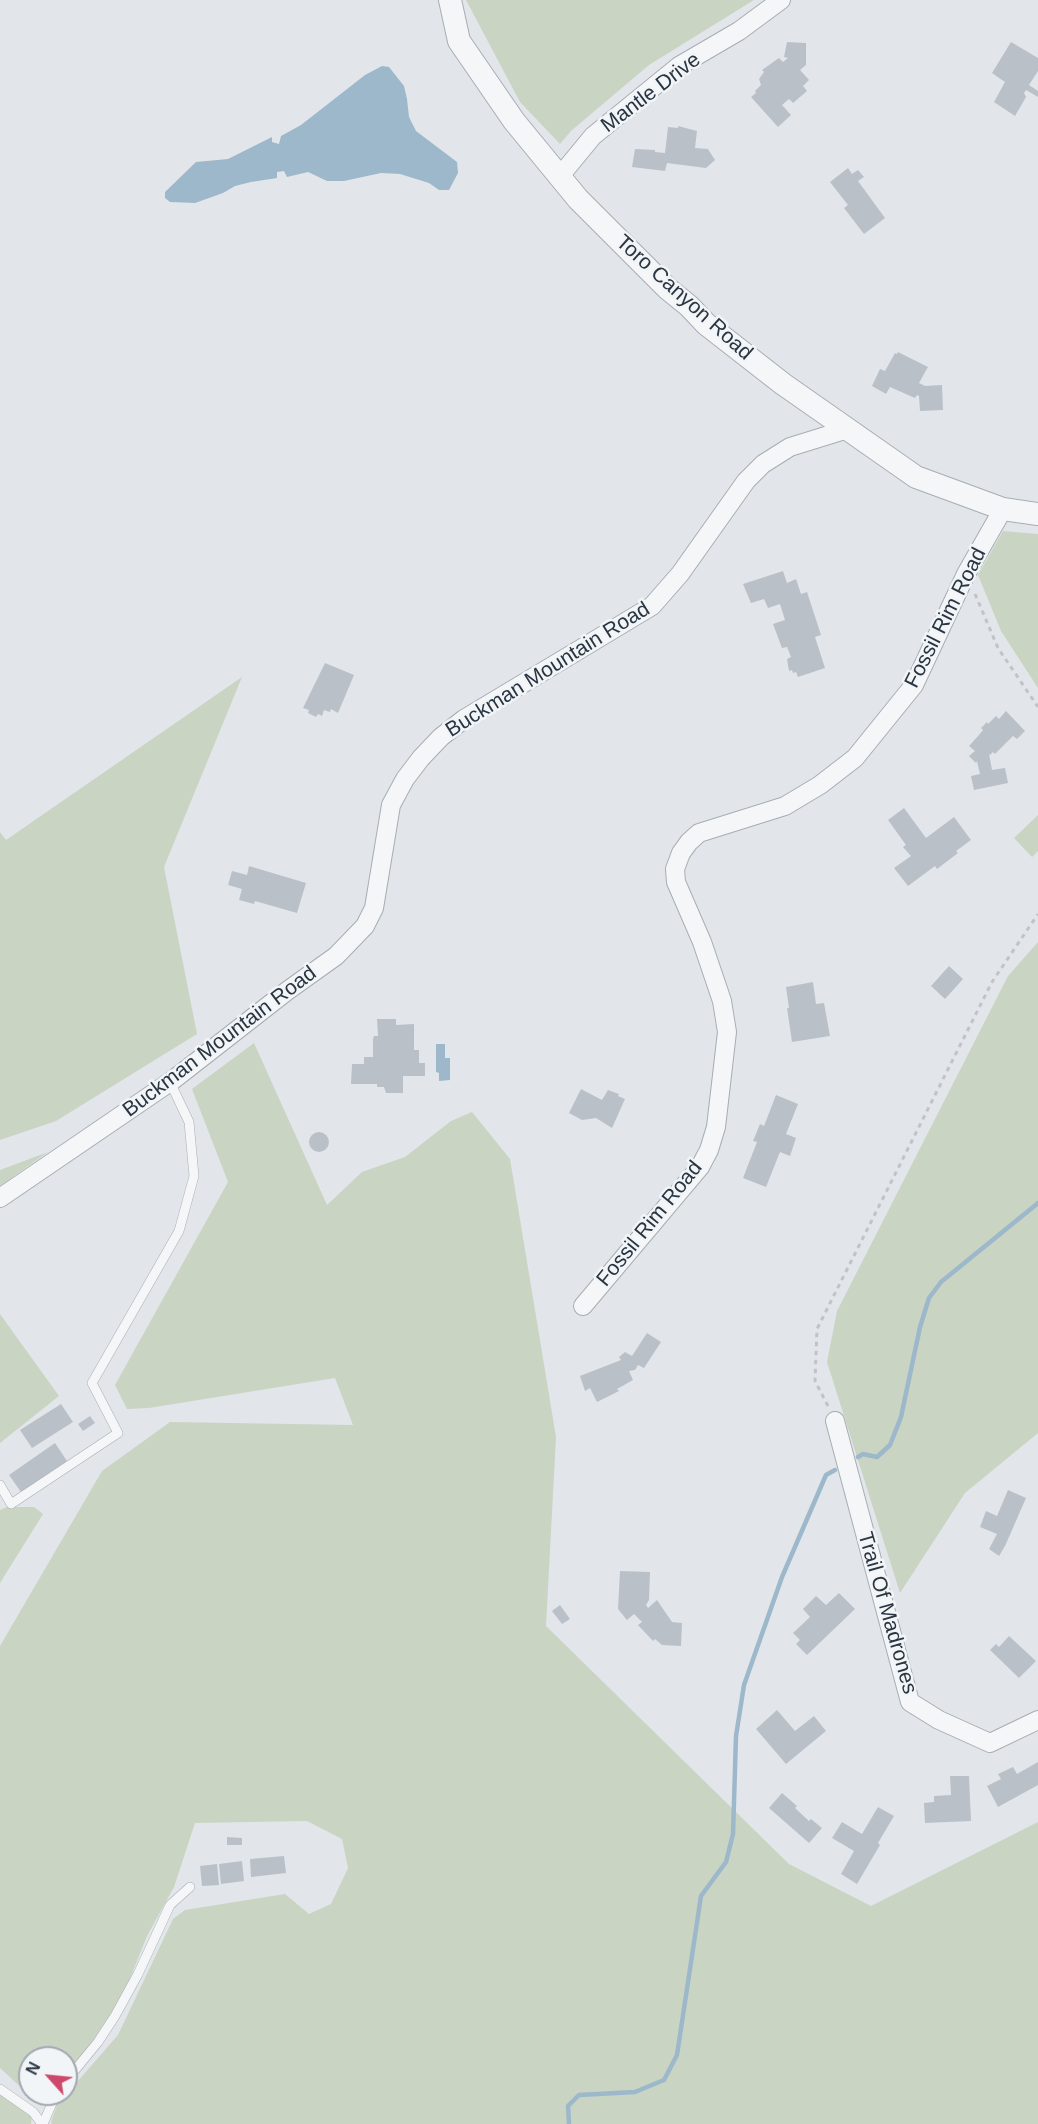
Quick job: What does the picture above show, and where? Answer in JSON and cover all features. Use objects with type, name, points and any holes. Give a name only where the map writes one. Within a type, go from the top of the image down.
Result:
[{"type":"street","name":"Toro Canyon Road","points":[[450,0],[459,41],[514,121],[601,223],[706,324],[783,384],[916,477],[1004,509],[1038,514]]},
{"type":"street","name":"Mantle Drive","points":[[560,176],[593,136],[679,66],[739,31],[781,0]]},
{"type":"street","name":"Buckman Mountain Road","points":[[0,1198],[170,1082],[286,991],[336,956],[365,926],[376,899],[391,805],[410,772],[441,737],[464,719],[652,606],[680,574],[746,481],[763,464],[790,447],[848,429]]},
{"type":"street","name":"Fossil Rim Road","points":[[583,1306],[700,1167],[709,1150],[716,1127],[727,1032],[722,1001],[705,952],[676,882],[675,869],[681,853],[688,842],[699,833],[785,806],[820,785],[855,758],[914,685],[966,574],[1004,509]]},
{"type":"street","name":"Trail Of Madrones","points":[[835,1421],[910,1702],[939,1720],[990,1743],[1038,1720]]},
{"type":"lane","points":[[0,1485],[11,1504],[118,1433],[92,1383],[179,1231],[194,1176],[189,1122],[170,1082]]},
{"type":"lane","points":[[78,2066],[115,2016],[138,1974],[170,1905],[190,1887]]},
{"type":"lane","points":[[0,2089],[33,2112],[42,2124],[50,2106]]},
{"type":"path","points":[[966,574],[999,648],[1038,707]]},
{"type":"path","points":[[835,1421],[815,1381],[817,1329],[992,982],[1038,914]]},
{"type":"green space","points":[[466,0],[754,0],[649,65],[571,131],[560,144],[520,102]]},
{"type":"green space","points":[[1003,531],[1038,534],[1038,688],[1001,631],[978,575]]},
{"type":"green space","points":[[242,677],[164,867],[197,1034],[56,1121],[0,1140],[0,832],[6,840]]},
{"type":"green space","points":[[1038,815],[1038,851],[1032,857],[1014,838]]},
{"type":"green space","points":[[1038,942],[1038,1433],[965,1493],[900,1593],[827,1362],[837,1311],[1008,976]]},
{"type":"green space","points":[[254,1043],[327,1205],[362,1172],[405,1157],[451,1121],[472,1112],[510,1159],[556,1437],[546,1626],[789,1864],[871,1906],[1038,1822],[1038,2124],[52,2124],[57,2106],[78,2106],[78,2081],[118,2035],[173,1919],[185,1910],[285,1894],[309,1914],[331,1904],[348,1868],[342,1839],[307,1821],[195,1823],[174,1887],[147,1936],[123,1996],[84,2054],[78,2061],[78,2046],[18,2046],[18,2085],[0,2068],[0,1646],[102,1471],[170,1422],[353,1425],[335,1378],[149,1408],[127,1409],[115,1385],[228,1182],[192,1089]]},
{"type":"green space","points":[[48,1152],[0,1186],[0,1170]]},
{"type":"green space","points":[[0,1314],[59,1396],[0,1443]]},
{"type":"green space","points":[[7,1507],[34,1507],[43,1514],[0,1583],[0,1510]]},
{"type":"green space","points":[[0,2093],[32,2114],[31,2124],[0,2124]]},
{"type":"water","points":[[382,66],[389,67],[404,86],[409,117],[416,131],[457,162],[458,173],[449,190],[439,190],[429,183],[400,174],[381,173],[344,181],[327,181],[308,172],[287,177],[284,171],[277,172],[277,178],[235,186],[195,203],[170,202],[165,198],[165,192],[196,162],[228,159],[272,137],[272,142],[279,144],[281,136],[301,125],[365,75]]},
{"type":"water","points":[[436,1044],[445,1044],[445,1058],[450,1058],[450,1080],[439,1081],[439,1073],[436,1072]]},
{"type":"building","points":[[787,42],[806,43],[806,65],[800,70],[809,80],[803,86],[807,91],[793,103],[789,99],[782,105],[791,115],[778,127],[751,97],[761,85],[759,79],[764,72],[762,70],[779,58],[783,62],[788,58],[784,57]]},
{"type":"building","points":[[1011,42],[1038,58],[1038,71],[1029,85],[1038,91],[1038,97],[1026,90],[1024,93],[1026,97],[1015,116],[994,102],[1005,82],[992,73]]},
{"type":"building","points":[[678,126],[697,131],[695,148],[708,149],[715,160],[706,168],[667,163],[665,171],[632,167],[635,149],[665,153],[668,127],[678,128]]},
{"type":"building","points":[[848,168],[852,174],[858,170],[864,177],[858,181],[885,218],[864,234],[844,208],[848,205],[830,182]]},
{"type":"building","points":[[898,352],[928,367],[919,383],[925,386],[942,385],[943,410],[920,411],[919,396],[915,398],[890,387],[886,394],[872,386],[880,369],[885,371],[895,353]]},
{"type":"building","points":[[783,571],[787,583],[796,579],[801,594],[807,592],[821,635],[815,637],[825,668],[798,677],[796,672],[789,671],[787,659],[791,657],[787,647],[782,648],[773,624],[785,620],[780,604],[768,608],[764,599],[751,603],[743,584]]},
{"type":"building","points":[[325,663],[354,675],[338,713],[331,709],[330,712],[324,710],[322,716],[318,714],[316,717],[303,708]]},
{"type":"building","points":[[1006,711],[1025,731],[1017,739],[1013,736],[995,754],[993,752],[989,754],[992,770],[1005,768],[1008,783],[974,790],[971,776],[980,774],[977,761],[976,763],[969,756],[975,751],[969,746],[987,722],[988,724],[996,716],[999,719]]},
{"type":"building","points":[[904,808],[926,838],[954,817],[971,840],[937,869],[935,866],[908,886],[894,868],[911,856],[903,847],[906,845],[888,820]]},
{"type":"building","points":[[249,866],[306,883],[297,913],[255,901],[254,904],[239,900],[242,889],[228,885],[232,871],[247,875]]},
{"type":"building","points":[[949,966],[963,979],[945,999],[931,986]]},
{"type":"building","points":[[813,982],[816,1004],[824,1003],[830,1036],[792,1042],[786,987]]},
{"type":"building","points":[[377,1019],[396,1019],[396,1025],[414,1024],[414,1050],[419,1050],[419,1063],[425,1063],[425,1076],[403,1076],[403,1093],[386,1093],[384,1087],[377,1087],[377,1084],[351,1084],[352,1064],[364,1064],[364,1057],[373,1057],[373,1039],[374,1036],[378,1036]]},
{"type":"building","points":[[581,1089],[602,1100],[608,1090],[625,1099],[612,1128],[596,1118],[582,1120],[569,1113]]},
{"type":"building","points":[[776,1095],[798,1104],[786,1134],[796,1138],[790,1156],[780,1152],[766,1187],[743,1178],[757,1142],[753,1141],[760,1124],[764,1126]]},
{"type":"building","points":[[319,1132],[326,1135],[329,1142],[326,1149],[319,1152],[312,1149],[309,1142],[312,1135]]},
{"type":"building","points":[[647,1333],[661,1342],[644,1368],[638,1365],[635,1370],[629,1371],[633,1380],[617,1389],[619,1391],[597,1402],[590,1388],[585,1391],[580,1376],[621,1360],[619,1357],[625,1352],[632,1356]]},
{"type":"building","points":[[61,1404],[73,1422],[32,1448],[20,1430]]},
{"type":"building","points":[[90,1416],[95,1423],[83,1431],[78,1424]]},
{"type":"building","points":[[55,1443],[67,1461],[21,1492],[9,1475]]},
{"type":"building","points":[[1008,1490],[1026,1498],[999,1556],[989,1549],[997,1534],[980,1527],[986,1511],[997,1516]]},
{"type":"building","points":[[620,1571],[650,1572],[649,1600],[646,1605],[648,1608],[657,1600],[672,1622],[682,1623],[681,1646],[662,1645],[655,1639],[653,1641],[638,1625],[642,1622],[634,1614],[627,1620],[618,1609]]},
{"type":"building","points":[[839,1593],[855,1609],[807,1655],[796,1644],[800,1640],[793,1633],[810,1617],[803,1609],[816,1596],[826,1605]]},
{"type":"building","points":[[560,1605],[570,1619],[562,1624],[552,1611]]},
{"type":"building","points":[[1009,1636],[1036,1661],[1019,1678],[990,1650],[996,1644],[999,1647]]},
{"type":"building","points":[[777,1710],[795,1731],[814,1716],[826,1731],[786,1764],[756,1729]]},
{"type":"building","points":[[1038,1762],[1038,1785],[998,1807],[987,1786],[1001,1779],[998,1774],[1013,1767],[1017,1774]]},
{"type":"building","points":[[950,1776],[969,1776],[971,1821],[925,1823],[924,1803],[934,1802],[934,1796],[951,1795]]},
{"type":"building","points":[[782,1793],[809,1821],[811,1819],[822,1828],[809,1843],[769,1808]]},
{"type":"building","points":[[878,1807],[894,1816],[857,1884],[841,1874],[854,1851],[832,1838],[842,1822],[862,1834]]},
{"type":"building","points":[[227,1837],[242,1838],[242,1845],[227,1845]]},
{"type":"building","points":[[284,1856],[286,1873],[251,1877],[250,1859]]},
{"type":"building","points":[[242,1861],[244,1881],[221,1884],[219,1864]]},
{"type":"building","points":[[217,1864],[219,1885],[202,1886],[200,1866]]},
{"type":"waterway","points":[[858,1457],[863,1454],[877,1457],[890,1445],[901,1417],[920,1327],[929,1298],[941,1282],[1038,1203]]},
{"type":"waterway","points":[[569,2124],[568,2106],[579,2095],[635,2092],[664,2080],[677,2055],[701,1896],[726,1862],[733,1834],[736,1736],[744,1685],[782,1577],[826,1475],[835,1470]]}]
